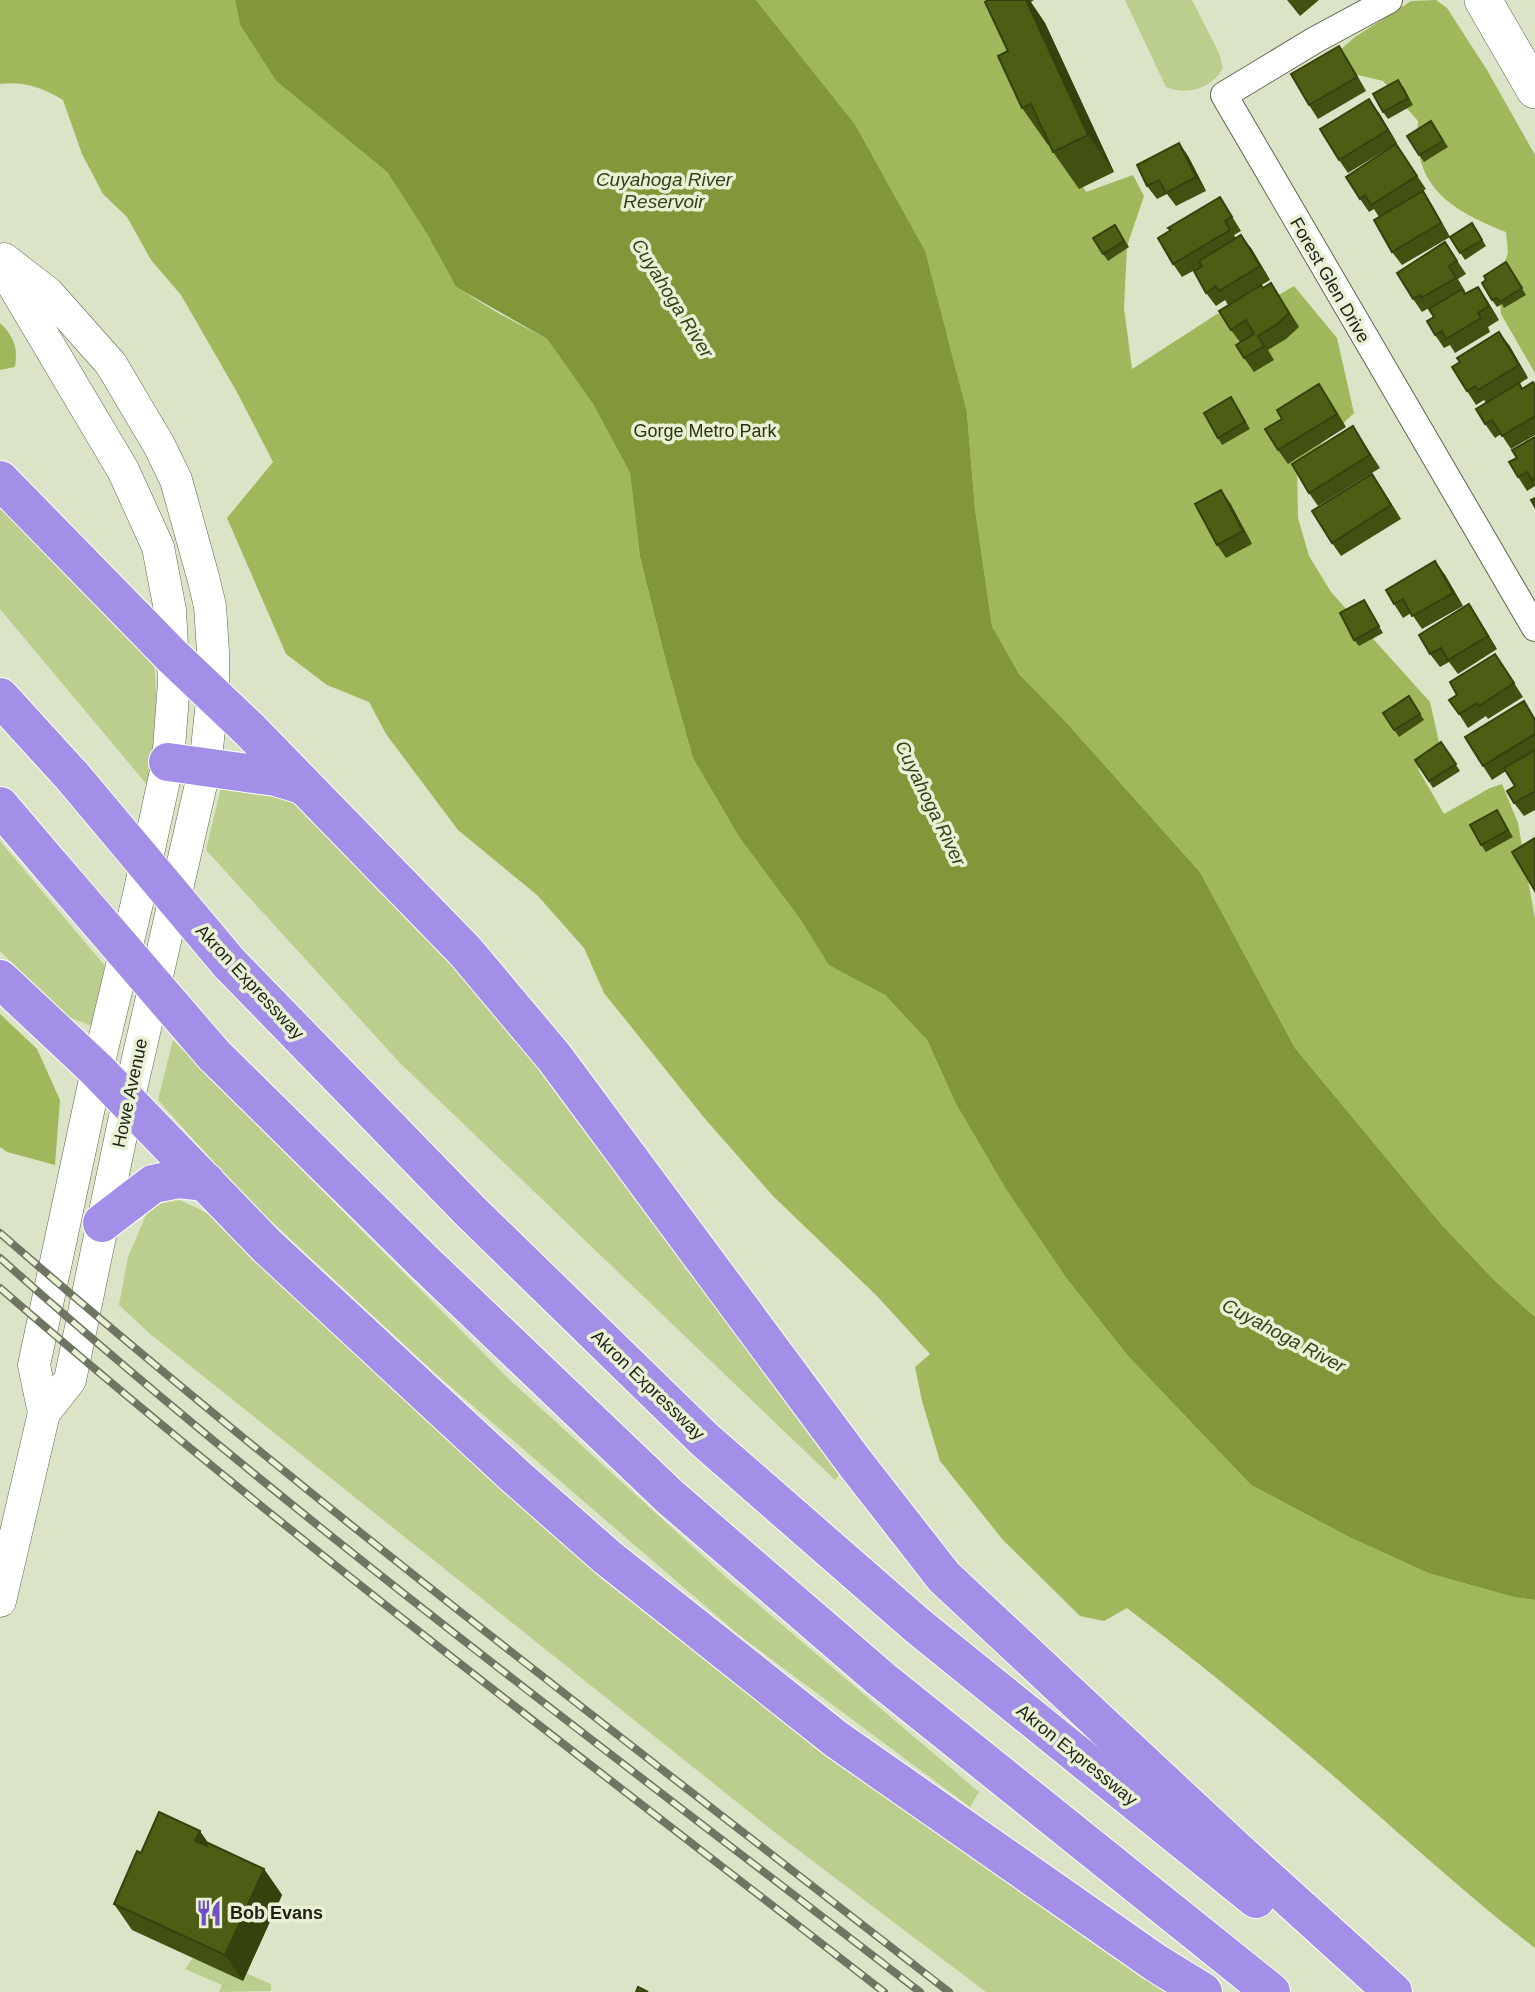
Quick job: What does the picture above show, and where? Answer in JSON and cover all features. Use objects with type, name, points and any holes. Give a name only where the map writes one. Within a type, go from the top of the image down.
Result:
[{"type":"highway","points":[[0,480],[173,669],[213,692],[465,951],[554,1057],[855,1463],[944,1577],[1236,1850],[1393,1992]]},
{"type":"highway","name":"Akron Expressway","points":[[0,697],[72,776],[229,963],[471,1212],[705,1440],[918,1626],[1373,1992]]},
{"type":"highway","points":[[168,762],[276,777],[302,785]]},
{"type":"highway","points":[[0,806],[214,1055],[425,1263],[670,1497],[881,1679],[1271,1992]]},
{"type":"highway","points":[[0,979],[97,1070],[287,1264],[514,1475],[607,1557],[835,1739],[1156,1963],[1203,1992]]},
{"type":"highway","points":[[102,1223],[153,1184],[178,1179],[206,1182]]},
{"type":"main road","points":[[1483,0],[1535,90]]},
{"type":"street","name":"Forest Glen Drive","points":[[1389,0],[1315,40],[1224,95],[1535,628]]},
{"type":"street","name":"Howe Avenue","points":[[0,256],[48,292],[111,363],[159,445],[176,480],[210,606],[213,692],[205,767],[128,1102],[70,1380],[44,1413]]},
{"type":"street","name":"Howe Avenue","points":[[0,263],[123,470],[158,547],[170,610],[173,669],[168,762],[97,1070],[34,1365],[44,1413],[0,1601]]},
{"type":"shaded area","points":[[0,0],[235,0],[240,25],[276,81],[387,172],[427,234],[456,287],[547,339],[593,404],[630,473],[640,557],[693,758],[739,837],[800,919],[829,964],[885,995],[927,1040],[956,1104],[1007,1191],[1067,1279],[1128,1356],[1251,1485],[1349,1537],[1428,1573],[1513,1597],[1535,1600],[1535,1948],[1462,1889],[1265,1718],[1127,1608],[1104,1621],[1080,1616],[1003,1540],[940,1461],[915,1367],[930,1354],[877,1296],[773,1196],[706,1120],[604,993],[584,948],[537,895],[458,830],[386,734],[369,702],[327,685],[286,654],[227,518],[273,462],[238,394],[181,295],[151,260],[127,217],[103,194],[82,154],[63,100],[33,86],[0,84]]},
{"type":"shaded area","points":[[756,0],[993,0],[1045,116],[1086,192],[1133,175],[1144,196],[1127,246],[1124,308],[1132,369],[1217,314],[1258,307],[1294,286],[1337,338],[1354,413],[1297,467],[1298,518],[1309,556],[1331,592],[1430,702],[1439,742],[1418,769],[1444,814],[1502,784],[1518,823],[1535,919],[1535,1317],[1495,1281],[1441,1224],[1295,1048],[1200,872],[1065,721],[1019,674],[992,626],[975,509],[967,413],[854,123]]},
{"type":"shaded area","points":[[1125,0],[1192,0],[1219,53],[1223,68],[1213,81],[1191,90],[1166,87]]},
{"type":"shaded area","points":[[1436,0],[1447,8],[1487,70],[1535,155],[1535,373],[1501,314],[1498,281],[1508,253],[1506,232],[1468,215],[1439,193],[1421,163],[1418,121],[1383,81],[1354,74],[1333,56],[1355,37],[1411,1]]},
{"type":"shaded area","points":[[0,323],[12,338],[16,354],[15,367],[0,370]]},
{"type":"shaded area","points":[[0,505],[154,663],[158,717],[149,787],[0,609]]},
{"type":"shaded area","points":[[222,783],[291,800],[469,975],[844,1469],[835,1480],[399,1062],[206,850]]},
{"type":"shaded area","points":[[0,841],[105,966],[92,1026],[68,1017],[0,951]]},
{"type":"shaded area","points":[[0,1014],[37,1049],[60,1100],[55,1165],[7,1152],[0,1147]]},
{"type":"shaded area","points":[[173,1040],[512,1382],[728,1579],[979,1792],[970,1807],[739,1635],[436,1374],[244,1196],[158,1100]]},
{"type":"shaded area","points":[[180,1200],[227,1223],[299,1288],[1179,1992],[986,1992],[777,1834],[149,1333],[119,1305],[128,1257],[150,1206]]},
{"type":"shaded area","points":[[193,1958],[243,1980],[246,1973],[271,1984],[271,1991],[219,1992],[222,1985],[185,1969]]},
{"type":"water","name":"Cuyahoga River Reservoir","points":[[235,0],[756,0],[854,123],[925,251],[967,413],[975,509],[992,626],[1019,674],[1065,721],[1200,872],[1295,1048],[1441,1224],[1495,1281],[1535,1317],[1535,1600],[1513,1597],[1428,1573],[1349,1537],[1251,1485],[1128,1356],[1067,1279],[1007,1191],[956,1104],[927,1040],[885,995],[829,965],[800,919],[739,837],[693,758],[640,557],[630,473],[593,404],[547,339],[456,287],[427,234],[387,172],[276,81],[240,25]]},
{"type":"building","points":[[1026,0],[1088,135],[1053,152],[1031,104],[1022,108],[998,56],[1008,51],[985,2]]},
{"type":"building","points":[[1339,46],[1357,77],[1309,105],[1291,74]]},
{"type":"building","points":[[1398,80],[1408,98],[1383,112],[1373,94]]},
{"type":"building","points":[[1369,99],[1388,130],[1339,160],[1320,129]]},
{"type":"building","points":[[1431,121],[1443,141],[1419,155],[1407,136]]},
{"type":"building","points":[[1179,143],[1196,177],[1166,193],[1159,180],[1147,186],[1137,165]]},
{"type":"building","points":[[1396,144],[1417,176],[1371,205],[1365,195],[1360,199],[1346,177]]},
{"type":"building","points":[[1423,191],[1441,223],[1392,252],[1374,220]]},
{"type":"building","points":[[1220,197],[1232,217],[1225,221],[1230,230],[1173,264],[1158,238],[1171,230],[1168,228]]},
{"type":"building","points":[[1472,223],[1482,240],[1460,253],[1450,237]]},
{"type":"building","points":[[1115,225],[1124,241],[1103,254],[1093,238]]},
{"type":"building","points":[[1241,235],[1260,266],[1219,291],[1216,286],[1206,293],[1194,271],[1202,266],[1199,261]]},
{"type":"building","points":[[1445,242],[1457,261],[1449,266],[1456,278],[1421,298],[1420,295],[1413,299],[1397,273]]},
{"type":"building","points":[[1506,262],[1522,288],[1500,302],[1497,298],[1492,300],[1482,283],[1486,280],[1484,276]]},
{"type":"building","points":[[1271,283],[1289,313],[1258,336],[1264,346],[1244,358],[1236,345],[1254,334],[1246,320],[1231,330],[1219,311],[1261,285],[1263,288]]},
{"type":"building","points":[[1478,287],[1489,306],[1478,313],[1481,318],[1446,339],[1442,331],[1435,335],[1427,321],[1434,317],[1429,309],[1462,289],[1465,294]]},
{"type":"building","points":[[1499,332],[1519,365],[1478,390],[1475,386],[1467,391],[1452,367],[1460,362],[1457,358]]},
{"type":"building","points":[[1533,382],[1535,416],[1502,436],[1492,420],[1485,424],[1476,409],[1519,383],[1522,389]]},
{"type":"building","points":[[1319,384],[1337,414],[1278,450],[1265,429],[1282,419],[1277,410]]},
{"type":"building","points":[[1231,397],[1245,422],[1218,438],[1204,413]]},
{"type":"building","points":[[1353,426],[1370,455],[1309,493],[1292,464]]},
{"type":"building","points":[[1535,437],[1535,478],[1532,480],[1527,472],[1518,477],[1509,462],[1517,458],[1512,450]]},
{"type":"building","points":[[1372,474],[1391,505],[1332,543],[1312,511]]},
{"type":"building","points":[[1221,490],[1243,531],[1217,545],[1195,504]]},
{"type":"building","points":[[1435,561],[1453,593],[1412,616],[1403,599],[1394,604],[1386,590]]},
{"type":"building","points":[[1364,600],[1379,626],[1354,640],[1340,613]]},
{"type":"building","points":[[1469,604],[1488,636],[1448,660],[1441,648],[1430,654],[1419,635]]},
{"type":"building","points":[[1495,654],[1514,683],[1479,706],[1477,703],[1459,714],[1449,700],[1457,695],[1450,682]]},
{"type":"building","points":[[1409,696],[1420,714],[1394,730],[1383,713]]},
{"type":"building","points":[[1524,701],[1535,720],[1535,734],[1483,766],[1465,737]]},
{"type":"building","points":[[1441,742],[1456,764],[1429,781],[1415,760]]},
{"type":"building","points":[[1535,750],[1535,791],[1514,803],[1507,791],[1515,786],[1504,768]]},
{"type":"building","points":[[1497,810],[1508,830],[1481,845],[1470,825]]},
{"type":"building","points":[[1535,838],[1535,891],[1512,852]]},
{"type":"building","points":[[159,1812],[200,1831],[195,1841],[207,1846],[208,1843],[264,1869],[225,1955],[114,1904],[137,1851],[141,1853]]},
{"type":"railway","points":[[0,1233],[232,1429],[350,1524],[949,1992]]},
{"type":"railway","points":[[0,1258],[111,1355],[338,1542],[920,1992]]},
{"type":"railway","points":[[0,1288],[108,1380],[327,1558],[884,1992]]},
{"type":"place","name":"Bob Evans","points":[[209,1913]]},
{"type":"water label","name":"Cuyahoga River","points":[[673,298]]},
{"type":"water label","name":"Cuyahoga River","points":[[931,803]]},
{"type":"water label","name":"Cuyahoga River","points":[[1284,1335]]},
{"type":"park label","name":"Gorge Metro Park","points":[[705,431]]}]
